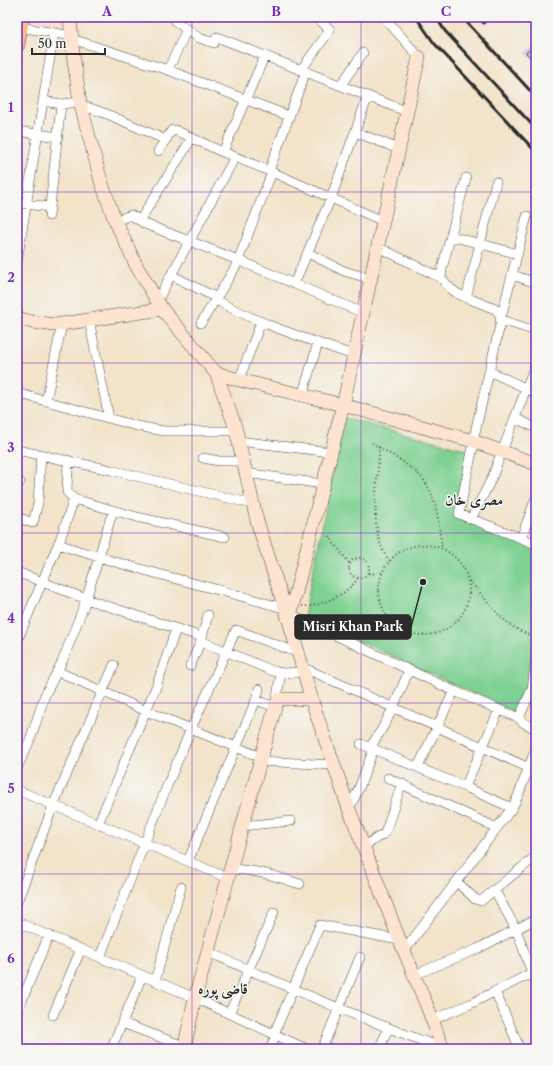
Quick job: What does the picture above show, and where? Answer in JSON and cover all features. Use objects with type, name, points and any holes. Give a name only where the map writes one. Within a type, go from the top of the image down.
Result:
[{"type":"main road","points":[[17,45],[21,22]]},
{"type":"street","points":[[70,17],[80,104],[115,221],[137,267],[160,305],[216,373],[237,436],[257,521],[289,612],[312,700],[349,809],[443,1049]]},
{"type":"street","points":[[289,612],[343,405],[419,57],[384,17]]},
{"type":"street","points":[[201,323],[217,299],[238,260],[289,116],[303,71],[330,30],[318,18]]},
{"type":"street","points":[[175,20],[199,38],[214,43],[217,37],[408,112]]},
{"type":"street","points":[[21,22],[168,70],[289,116]]},
{"type":"street","points":[[168,70],[187,29]]},
{"type":"street","points":[[17,262],[22,203],[38,134],[54,33]]},
{"type":"street","points":[[341,85],[363,53]]},
{"type":"street","points":[[223,152],[265,56]]},
{"type":"street","points":[[294,284],[331,198],[368,96]]},
{"type":"street","points":[[43,101],[61,104],[80,104],[107,114],[166,140]]},
{"type":"street","points":[[22,203],[49,211],[61,104]]},
{"type":"street","points":[[158,152],[172,130],[384,221]]},
{"type":"street","points":[[17,131],[58,138]]},
{"type":"street","points":[[355,132],[399,148]]},
{"type":"street","points":[[140,220],[192,138]]},
{"type":"street","points":[[160,305],[171,275],[235,157]]},
{"type":"street","points":[[441,278],[442,269],[466,178]]},
{"type":"street","points":[[466,298],[496,182]]},
{"type":"street","points":[[115,221],[131,215],[145,224],[238,260],[363,313]]},
{"type":"street","points":[[527,216],[489,371],[459,514],[536,544]]},
{"type":"street","points":[[451,236],[518,254]]},
{"type":"street","points":[[378,247],[441,278],[458,294],[495,309],[499,312],[501,319]]},
{"type":"street","points":[[308,253],[344,271],[370,279]]},
{"type":"street","points":[[171,275],[239,312],[261,322],[354,356]]},
{"type":"street","points":[[513,275],[536,283]]},
{"type":"street","points":[[17,318],[32,322],[55,325],[89,320],[160,305]]},
{"type":"street","points":[[501,319],[536,331]]},
{"type":"street","points":[[89,320],[109,418]]},
{"type":"street","points":[[239,380],[261,322]]},
{"type":"street","points":[[46,401],[62,324]]},
{"type":"street","points":[[302,396],[318,343]]},
{"type":"street","points":[[471,519],[491,480],[536,363]]},
{"type":"street","points":[[489,371],[536,393]]},
{"type":"street","points":[[216,373],[302,396],[343,405],[474,441],[536,464]]},
{"type":"street","points":[[17,393],[137,426],[164,431],[237,436],[331,452]]},
{"type":"street","points":[[515,418],[536,428]]},
{"type":"street","points":[[17,450],[68,460],[253,504]]},
{"type":"street","points":[[17,517],[33,523],[38,504],[41,454]]},
{"type":"street","points":[[203,458],[323,484]]},
{"type":"street","points":[[68,460],[67,492],[74,499],[224,537]]},
{"type":"street","points":[[521,538],[536,498]]},
{"type":"street","points":[[17,641],[58,544],[74,499]]},
{"type":"street","points":[[17,768],[30,740],[45,695],[62,662],[86,599],[113,510]]},
{"type":"street","points":[[58,544],[98,557],[207,586],[289,612],[454,691],[519,718],[522,722],[536,729]]},
{"type":"street","points":[[17,572],[86,599],[176,628],[227,652],[273,671],[281,673],[303,669],[532,769]]},
{"type":"street","points":[[190,666],[201,639],[208,615]]},
{"type":"street","points":[[98,824],[156,687],[176,628]]},
{"type":"street","points":[[100,957],[144,843],[191,729],[236,630],[299,653]]},
{"type":"street","points":[[519,718],[532,689],[536,659]]},
{"type":"street","points":[[17,902],[53,806],[114,665]]},
{"type":"street","points":[[349,809],[360,788],[372,748],[394,708],[409,670]]},
{"type":"street","points":[[57,671],[146,711],[236,747],[261,759],[334,765]]},
{"type":"street","points":[[122,1023],[186,1048],[195,998],[276,706],[281,673]]},
{"type":"street","points":[[188,861],[256,700],[259,689]]},
{"type":"street","points":[[418,767],[454,691]]},
{"type":"street","points":[[276,706],[280,699],[312,700]]},
{"type":"street","points":[[256,700],[276,706]]},
{"type":"street","points":[[464,786],[499,710]]},
{"type":"street","points":[[361,744],[464,786],[512,808]]},
{"type":"street","points":[[402,946],[457,882],[512,808],[532,769],[536,748]]},
{"type":"street","points":[[388,778],[402,783],[497,828]]},
{"type":"street","points":[[364,846],[385,833],[402,783]]},
{"type":"street","points":[[17,790],[188,861],[229,873],[247,870],[270,874],[300,884]]},
{"type":"street","points":[[242,826],[291,821]]},
{"type":"street","points":[[457,882],[475,899],[481,901],[536,856]]},
{"type":"street","points":[[156,981],[181,887]]},
{"type":"street","points":[[494,891],[516,929],[534,972],[536,984]]},
{"type":"street","points":[[229,1014],[274,912]]},
{"type":"street","points":[[414,974],[477,949],[536,919]]},
{"type":"street","points":[[17,922],[195,998],[307,1049]]},
{"type":"street","points":[[270,1049],[320,925],[402,946]]},
{"type":"street","points":[[17,1012],[49,935]]},
{"type":"street","points":[[53,1015],[80,949]]},
{"type":"street","points":[[208,952],[339,1009],[443,1049]]},
{"type":"street","points":[[322,1049],[360,957]]},
{"type":"street","points":[[432,1020],[470,1004],[534,972]]},
{"type":"street","points":[[111,1049],[142,976]]},
{"type":"street","points":[[495,991],[520,1049]]},
{"type":"street","points":[[379,1049],[388,1029]]},
{"type":"path","points":[[372,443],[409,466],[417,473],[427,486],[436,509],[442,549]]},
{"type":"path","points":[[379,447],[376,502],[377,526],[381,549],[390,561]]},
{"type":"path","points":[[330,536],[350,564],[350,571],[352,574],[358,578]]},
{"type":"path","points":[[424,545],[442,549],[450,553],[462,566],[468,580],[469,588],[467,603],[464,610],[455,622],[443,631],[430,635],[416,634],[403,630],[392,622],[385,612],[380,599],[380,586],[383,572],[390,561],[400,552],[411,547],[424,545]]},
{"type":"path","points":[[289,612],[311,607],[334,598],[345,592],[358,578],[364,577],[370,570],[369,563],[361,557],[354,559],[350,564]]},
{"type":"path","points":[[368,573],[376,574],[383,572]]},
{"type":"path","points":[[468,580],[497,615],[513,626],[536,637]]},
{"type":"green space","points":[[344,418],[469,450],[456,515],[536,547],[536,630],[530,682],[518,714],[304,616]]},
{"type":"building","points":[[536,44],[536,63],[526,53]]},
{"type":"railway","points":[[416,17],[434,43],[536,152]]},
{"type":"railway","points":[[436,17],[445,31],[536,129]]},
{"type":"railway","points":[[462,17],[536,97]]},
{"type":"railway","points":[[478,17],[484,23]]},
{"type":"place","name":"Misri Khan Park","points":[[423,582]]},
{"type":"district","name":"مصری خان","points":[[474,499]]},
{"type":"district","name":"قاضی پورہ","points":[[223,988]]}]
